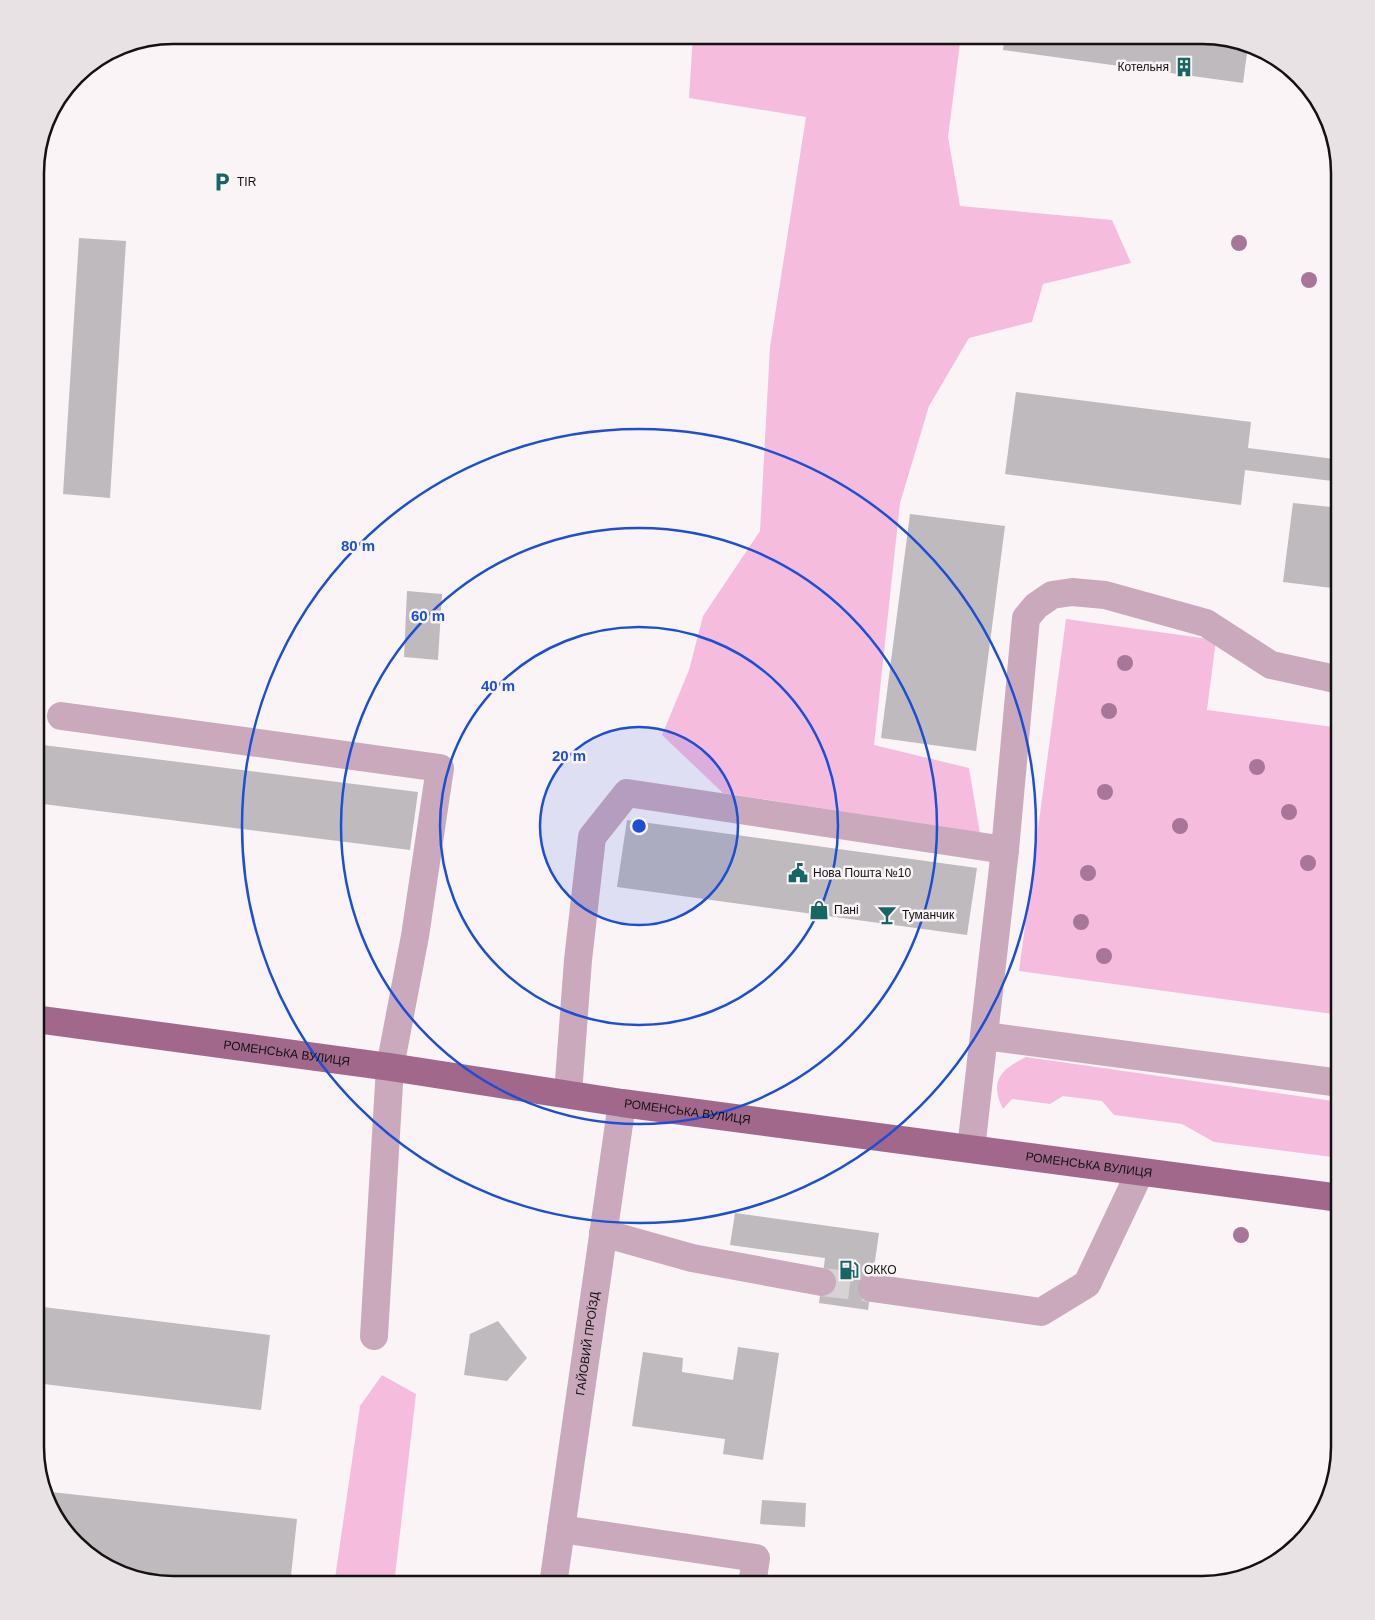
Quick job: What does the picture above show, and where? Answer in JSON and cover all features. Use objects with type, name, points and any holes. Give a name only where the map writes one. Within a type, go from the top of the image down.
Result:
[{"type":"main road","name":"РОМЕНСЬКА ВУЛИЦЯ","points":[[44,1019],[390,1067],[622,1103],[1331,1197]]},
{"type":"street","points":[[971,1149],[1005,850],[1026,618],[1036,606],[1052,595],[1072,592],[1105,595],[1206,623],[1271,665],[1331,678]]},
{"type":"street","points":[[61,716],[440,768],[414,936],[390,1067],[374,1336]]},
{"type":"street","points":[[568,1094],[578,960],[592,837],[627,793],[1005,850]]},
{"type":"street","points":[[985,1036],[1331,1082]]},
{"type":"street","name":"ГАЙОВИЙ ПРОЇЗД","points":[[554,1576],[622,1103]]},
{"type":"street","points":[[872,1288],[1041,1312],[1087,1284],[1140,1172]]},
{"type":"street","points":[[603,1233],[692,1258],[822,1282]]},
{"type":"street","points":[[561,1529],[756,1558],[753,1576]]},
{"type":"shaded area","points":[[692,44],[960,44],[948,137],[960,206],[1112,220],[1131,263],[1043,284],[1032,322],[969,338],[929,406],[900,503],[874,745],[969,768],[980,833],[723,793],[662,735],[689,670],[703,616],[760,531],[770,347],[806,117],[689,98]]},
{"type":"shaded area","points":[[1066,619],[1216,640],[1207,710],[1331,727],[1331,1014],[1019,971]]},
{"type":"shaded area","points":[[1026,1057],[1331,1101],[1331,1157],[1214,1142],[1182,1124],[1114,1115],[1102,1101],[1063,1096],[1050,1104],[1012,1099],[1003,1109],[997,1090],[998,1083],[1000,1077],[1010,1067]]},
{"type":"shaded area","points":[[382,1375],[416,1394],[395,1576],[335,1576],[360,1406]]},
{"type":"building","name":"Котельня","points":[[1004,44],[1211,44],[1228,46],[1247,52],[1243,83],[1003,50]]},
{"type":"building","points":[[79,238],[126,241],[110,498],[63,494]]},
{"type":"building","points":[[1016,392],[1251,422],[1248,448],[1331,459],[1331,481],[1245,470],[1241,505],[1005,474]]},
{"type":"building","points":[[1293,503],[1331,507],[1331,588],[1283,582]]},
{"type":"building","points":[[910,514],[1005,526],[976,751],[881,738]]},
{"type":"building","points":[[407,591],[442,594],[438,660],[404,657]]},
{"type":"building","points":[[44,745],[418,792],[410,850],[44,804]]},
{"type":"building","points":[[627,820],[977,868],[967,935],[617,887]]},
{"type":"building","name":"ОККО","points":[[735,1213],[879,1233],[868,1310],[819,1303],[825,1258],[730,1245]]},
{"type":"building","points":[[44,1307],[270,1335],[261,1410],[44,1384]]},
{"type":"building","points":[[498,1321],[527,1358],[507,1381],[464,1375],[470,1334]]},
{"type":"building","points":[[738,1347],[779,1353],[763,1460],[723,1454],[725,1439],[632,1426],[643,1352],[683,1358],[682,1372],[733,1380]]},
{"type":"building","points":[[52,1492],[297,1519],[291,1576],[156,1575],[139,1572],[123,1566],[94,1550],[70,1526]]},
{"type":"building","points":[[762,1500],[806,1503],[805,1527],[760,1524]]},
{"type":"tunnel","points":[[822,1282],[872,1288]]},
{"type":"place","name":"Котельня","points":[[1184,67]]},
{"type":"place","name":"TIR","points":[[222,182]]},
{"type":"place","name":"Нова Пошта №10","points":[[798,873]]},
{"type":"place","name":"Пані","points":[[819,910]]},
{"type":"place","name":"Туманчик","points":[[887,915]]},
{"type":"place","name":"ОККО","points":[[849,1270]]}]
